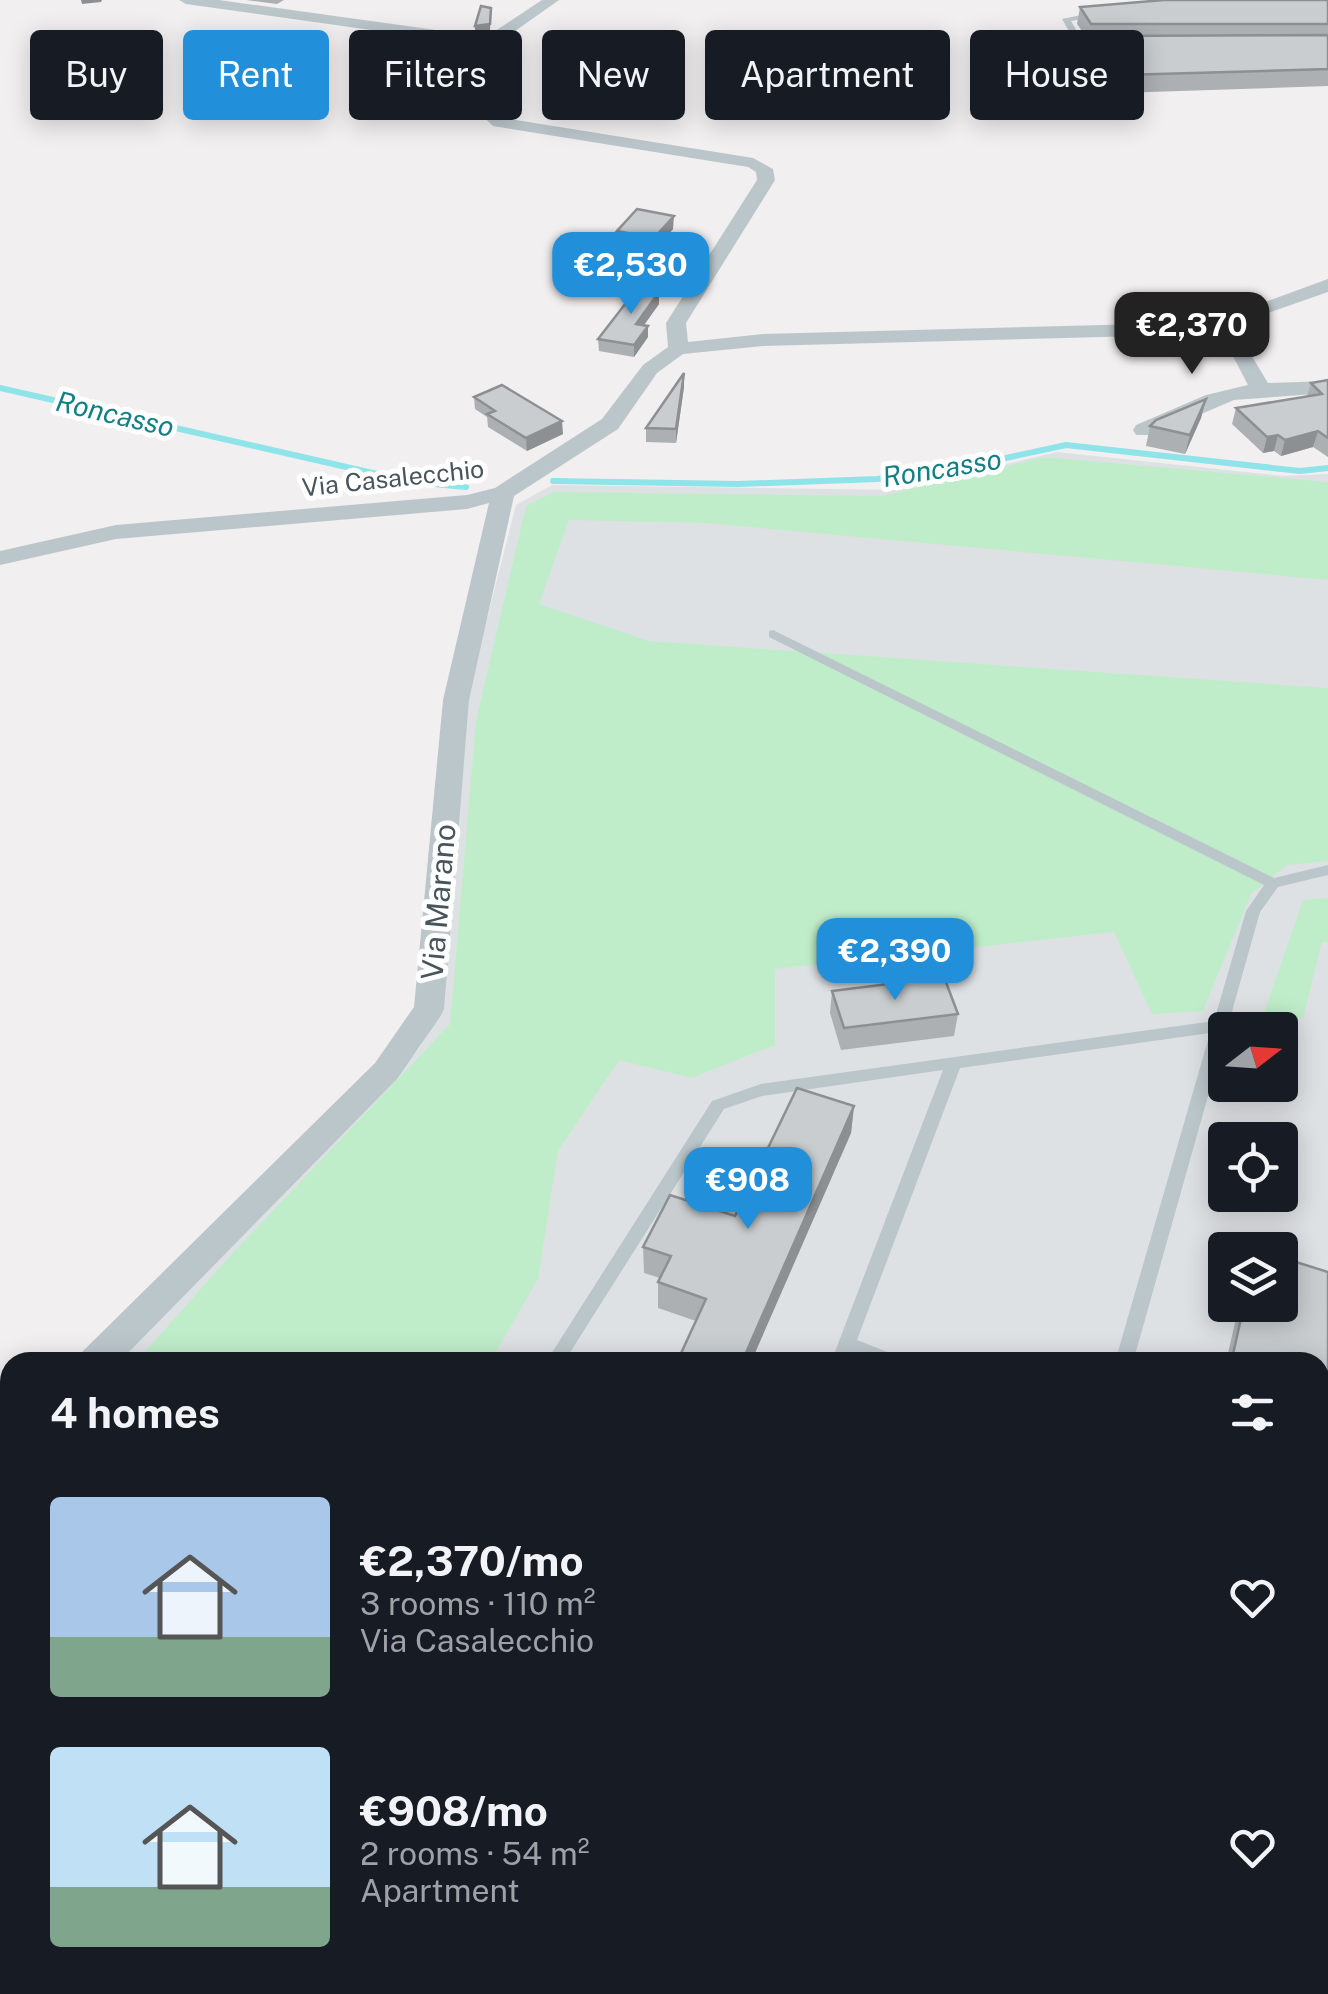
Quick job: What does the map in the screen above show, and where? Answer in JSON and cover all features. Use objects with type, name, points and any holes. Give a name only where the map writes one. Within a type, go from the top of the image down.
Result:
[{"type":"street","points":[[186,0],[402,30]]},
{"type":"street","points":[[507,30],[552,0]]},
{"type":"street","points":[[496,120],[753,162],[764,169],[766,180],[676,323],[678,349],[763,340],[1220,324],[1264,313],[1328,286]]},
{"type":"street","points":[[1220,324],[1231,334],[1260,388]]},
{"type":"street","name":"Via Casalecchio","points":[[0,558],[116,532],[468,502],[503,493],[610,424],[650,368],[678,349]]},
{"type":"street","points":[[1144,430],[1198,402],[1260,388],[1328,387]]},
{"type":"street","name":"Via Marano","points":[[106,1352],[386,1071],[430,1009],[456,700],[503,493]]},
{"type":"lane","points":[[1070,30],[1066,19],[1104,13]]},
{"type":"lane","points":[[773,634],[1272,883],[1328,870]]},
{"type":"lane","points":[[1224,1012],[1254,912],[1272,883]]},
{"type":"lane","points":[[560,1352],[718,1105],[761,1090],[1208,1028]]},
{"type":"lane","points":[[844,1352],[954,1063]]},
{"type":"lane","points":[[1127,1352],[1208,1068]]},
{"type":"shaded area","points":[[1057,452],[1283,476],[1328,474],[1328,1352],[121,1352],[293,1171],[391,1083],[421,1046],[441,1008],[468,693],[516,505],[552,485],[896,490]]},
{"type":"green space","points":[[1044,457],[1328,482],[1328,580],[706,523],[569,520],[539,604],[649,641],[1328,688],[1328,861],[1287,865],[1251,894],[1203,1011],[1152,1014],[1114,932],[775,969],[775,1045],[692,1078],[619,1060],[558,1151],[538,1279],[496,1352],[145,1352],[229,1257],[450,1024],[476,721],[526,506],[554,492],[882,496]]},
{"type":"green space","points":[[1328,898],[1328,942],[1322,942],[1303,1018],[1298,1018],[1298,1012],[1264,1012],[1303,900]]},
{"type":"building","points":[[1164,0],[1328,0],[1328,24],[1091,24],[1080,7]]},
{"type":"building","points":[[481,6],[491,8],[490,24],[475,26]]},
{"type":"building","points":[[1328,35],[1328,69],[1144,74],[1144,36]]},
{"type":"building","points":[[637,209],[674,216],[654,238],[617,231]]},
{"type":"building","points":[[643,281],[659,292],[636,324],[648,326],[634,345],[598,339]]},
{"type":"building","points":[[684,373],[676,429],[646,428]]},
{"type":"building","points":[[1328,380],[1328,438],[1318,431],[1285,440],[1278,435],[1267,437],[1236,408],[1322,394],[1311,383]]},
{"type":"building","points":[[502,385],[562,421],[526,438],[487,414],[495,411],[474,397]]},
{"type":"building","points":[[1206,399],[1190,435],[1150,426],[1156,420]]},
{"type":"building","points":[[944,977],[958,1014],[844,1028],[832,991]]},
{"type":"building","points":[[797,1088],[854,1106],[746,1352],[682,1352],[706,1299],[658,1282],[671,1256],[643,1247],[670,1195],[735,1216]]},
{"type":"building","points":[[1298,1263],[1328,1272],[1328,1352],[1233,1352],[1240,1322],[1298,1322]]},
{"type":"waterway","name":"Roncasso","points":[[0,388],[412,482],[466,487]]},
{"type":"waterway","name":"Roncasso","points":[[553,481],[738,484],[877,479],[941,472],[1066,445],[1300,471],[1328,468]]}]
